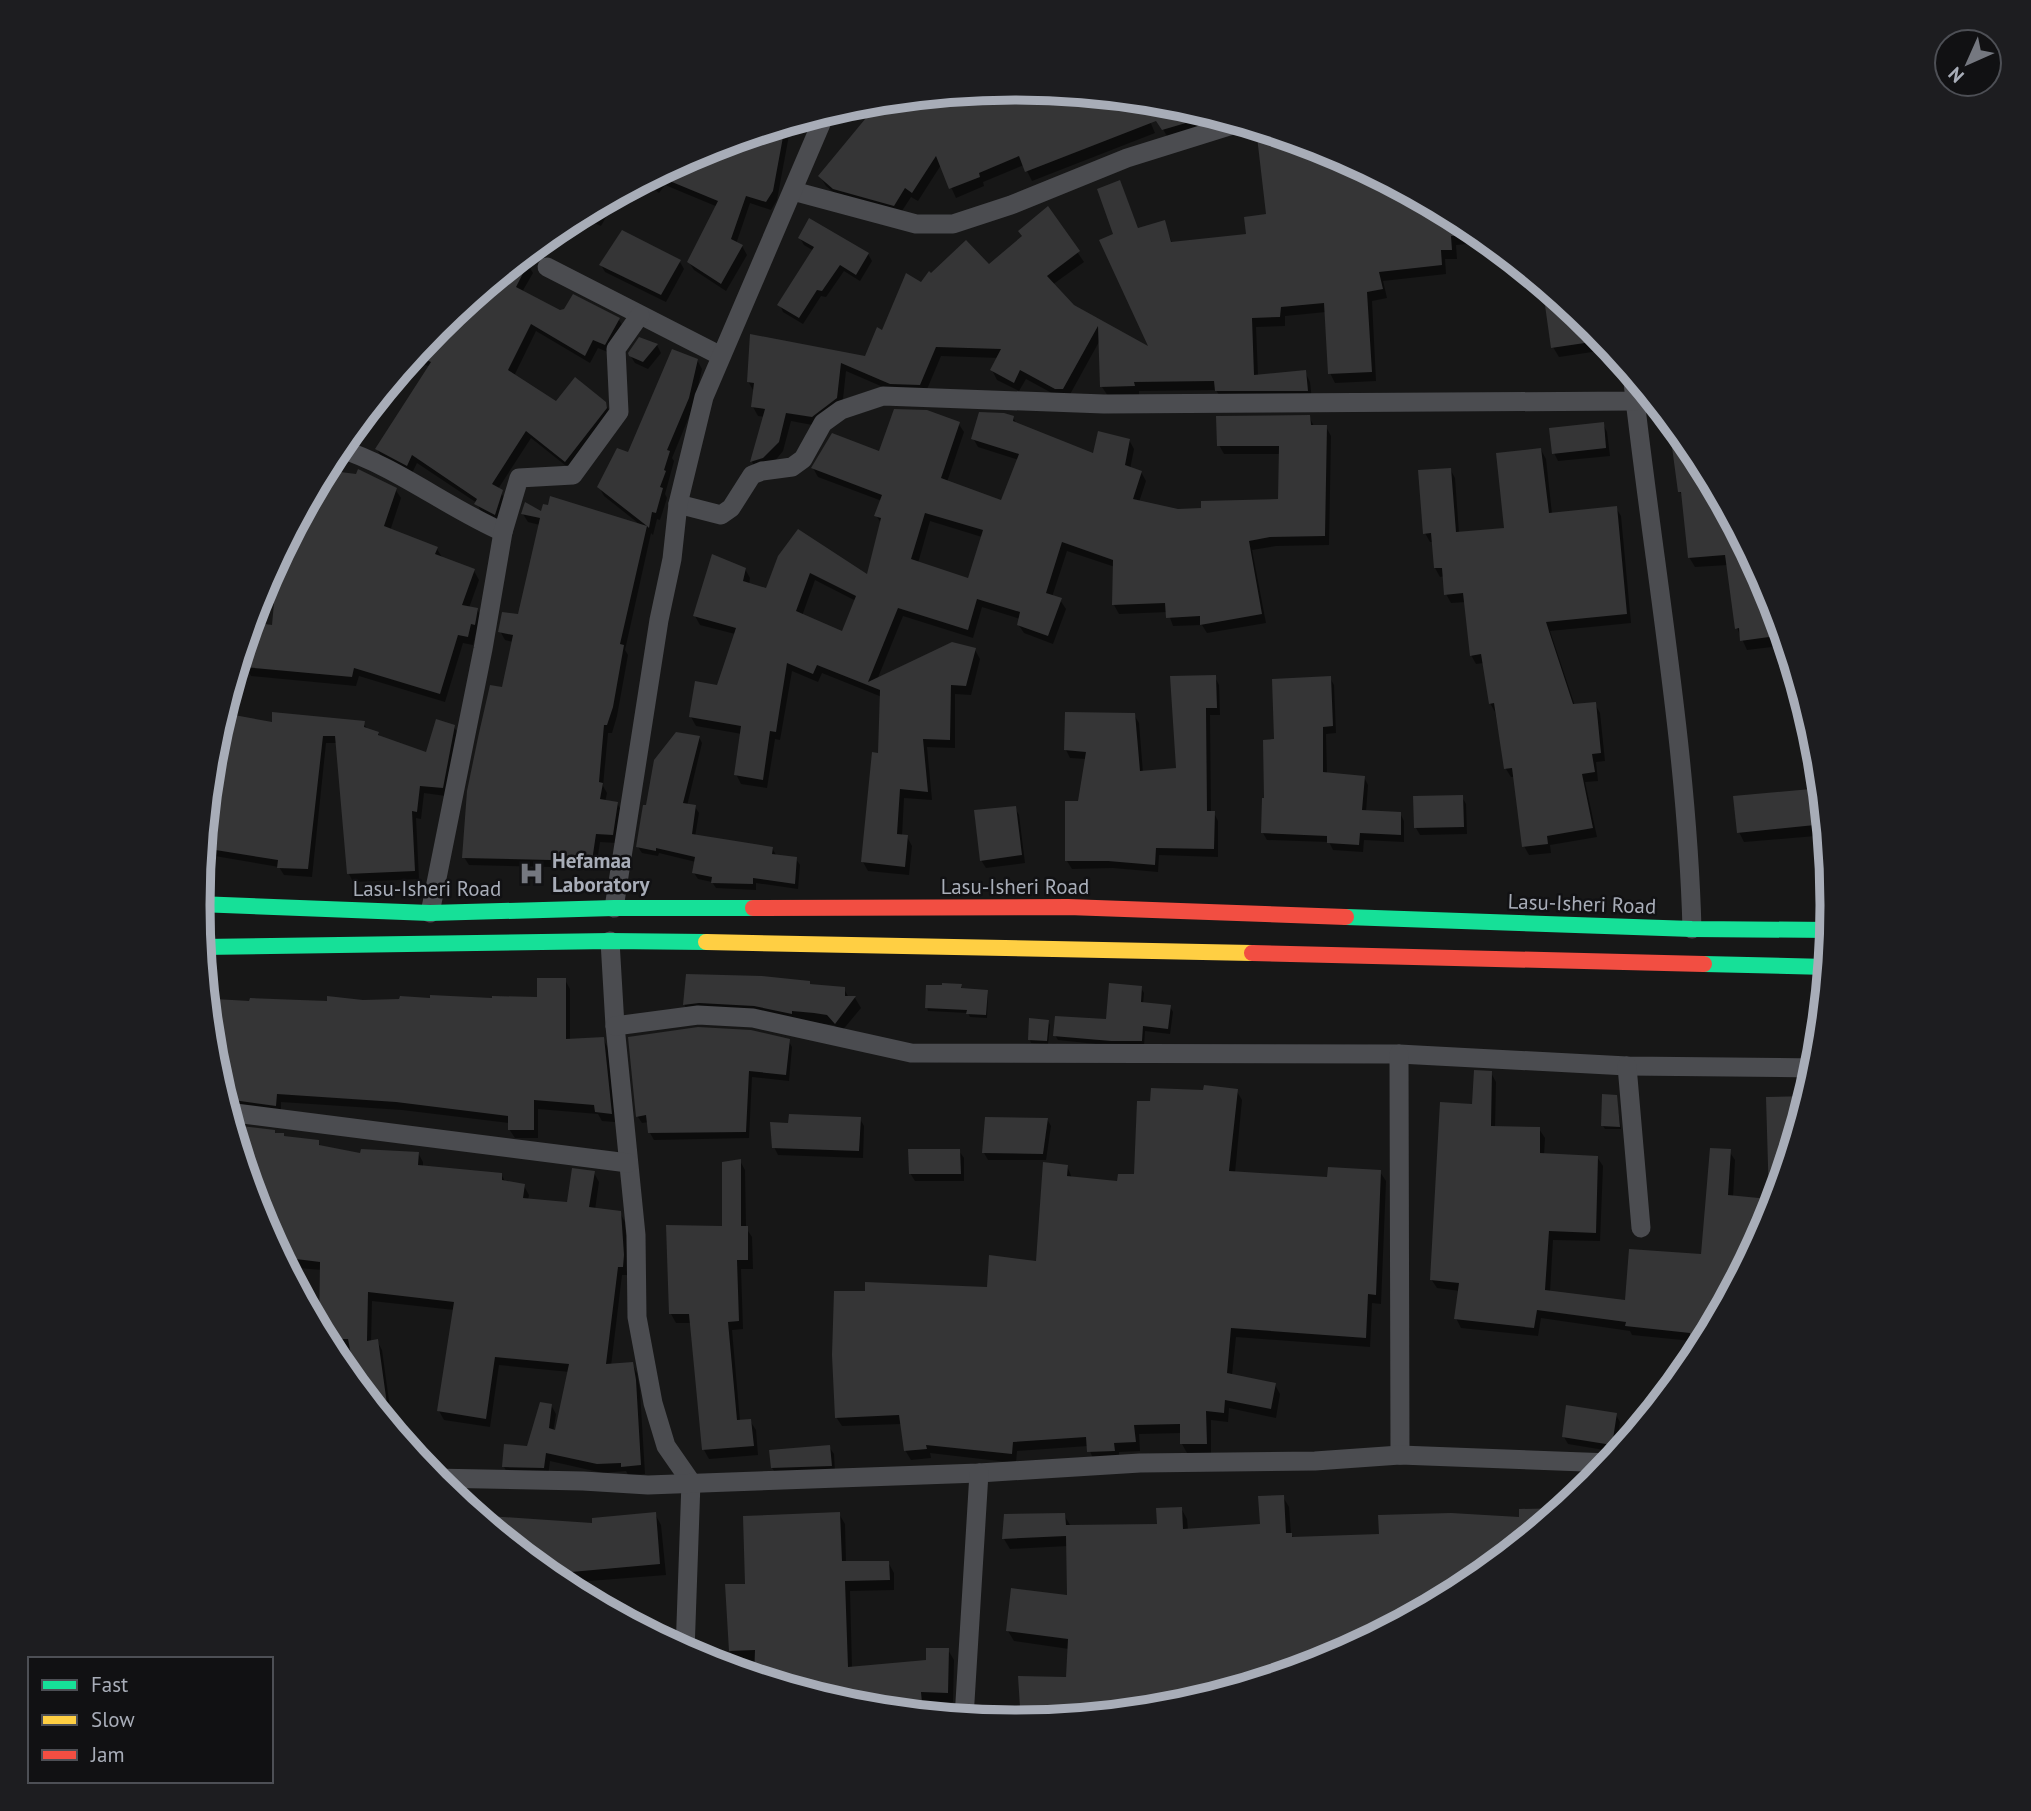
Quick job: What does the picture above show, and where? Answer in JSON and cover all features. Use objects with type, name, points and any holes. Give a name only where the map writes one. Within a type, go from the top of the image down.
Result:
[{"type":"main road","name":"Lasu-Isheri Road","points":[[211,941],[235,926],[430,913],[614,908],[1068,927],[1819,967]]},
{"type":"main road","name":"Lasu-Isheri Road","points":[[210,911],[235,926],[610,941],[1068,927],[1821,930]]},
{"type":"street","points":[[614,908],[659,620],[673,559],[678,504],[704,397],[821,124]]},
{"type":"street","points":[[793,191],[916,224],[953,224],[1010,205],[1127,158],[1224,127]]},
{"type":"street","points":[[547,267],[721,356]]},
{"type":"street","points":[[430,913],[484,649],[502,532],[519,478],[573,475],[619,412],[616,349],[640,315]]},
{"type":"street","points":[[678,504],[721,515],[731,508],[752,475],[792,467],[803,459],[823,423],[841,410],[883,396],[1104,404],[1642,399]]},
{"type":"street","points":[[1644,402],[1669,668],[1690,854],[1692,929]]},
{"type":"street","points":[[350,452],[361,455],[502,532]]},
{"type":"street","points":[[610,941],[615,1026],[636,1235],[638,1317],[653,1403],[666,1446],[691,1482],[685,1640]]},
{"type":"street","points":[[615,1026],[698,1015],[753,1018],[911,1053],[1399,1054],[1627,1066],[1805,1068]]},
{"type":"street","points":[[1399,1054],[1400,1455]]},
{"type":"street","points":[[1627,1066],[1642,1228]]},
{"type":"street","points":[[237,1113],[628,1163]]},
{"type":"street","points":[[450,1478],[648,1485],[979,1473],[1140,1463],[1315,1461],[1400,1455],[1596,1463]]},
{"type":"street","points":[[964,1710],[979,1473]]},
{"type":"building","points":[[963,101],[1068,101],[1195,120],[1162,130],[1156,121],[1025,172],[1019,156],[979,173],[980,177],[949,189],[936,156],[912,193],[905,188],[894,206],[833,189],[818,176],[870,113],[910,107]]},
{"type":"building","points":[[779,136],[783,137],[773,191],[766,202],[746,196],[731,239],[743,245],[721,284],[687,262],[718,201],[666,180],[707,161]]},
{"type":"building","points":[[1257,138],[1324,161],[1372,183],[1462,235],[1451,236],[1452,250],[1441,250],[1442,265],[1379,272],[1383,289],[1367,292],[1372,372],[1328,374],[1324,303],[1281,307],[1280,317],[1252,318],[1254,375],[1306,370],[1308,391],[1215,391],[1214,381],[1134,382],[1135,386],[1100,387],[1098,326],[1063,389],[1055,389],[1020,370],[1014,383],[990,370],[1001,349],[936,347],[920,385],[890,384],[841,363],[837,398],[812,417],[786,413],[779,442],[763,458],[750,462],[765,409],[751,407],[754,383],[747,382],[750,334],[865,356],[877,327],[882,330],[906,273],[921,282],[929,271],[931,273],[966,240],[989,264],[1022,236],[1018,231],[1048,206],[1080,251],[1047,276],[1074,305],[1148,346],[1099,240],[1113,234],[1097,189],[1120,180],[1138,228],[1165,220],[1171,242],[1246,234],[1244,217],[1266,214]]},
{"type":"building","points":[[809,218],[869,253],[856,275],[840,265],[822,291],[817,290],[799,318],[777,305],[814,247],[798,238]]},
{"type":"building","points":[[622,230],[681,260],[661,295],[599,265]]},
{"type":"building","points":[[528,264],[516,287],[560,310],[564,309],[573,294],[620,318],[605,345],[593,340],[585,356],[531,324],[508,370],[556,401],[575,377],[606,402],[607,408],[565,462],[526,431],[492,484],[503,490],[495,515],[474,504],[477,499],[412,455],[407,466],[375,449],[431,362],[424,359],[446,336]]},
{"type":"building","points":[[1544,297],[1591,342],[1551,348]]},
{"type":"building","points":[[639,337],[658,344],[643,362],[628,353]]},
{"type":"building","points":[[672,349],[698,359],[689,398],[667,450],[670,451],[660,487],[663,488],[656,513],[652,512],[649,528],[597,487],[617,448],[628,452]]},
{"type":"building","points":[[894,409],[927,410],[960,422],[941,478],[1001,500],[1019,454],[971,439],[979,412],[1004,413],[1014,416],[1013,421],[1093,453],[1098,431],[1130,439],[1125,465],[1142,471],[1133,499],[1178,509],[1201,508],[1201,501],[1278,499],[1279,446],[1217,446],[1216,416],[1310,415],[1311,425],[1327,425],[1325,536],[1270,537],[1249,541],[1262,614],[1200,625],[1200,616],[1166,618],[1165,603],[1112,605],[1113,560],[1062,542],[1046,593],[1062,598],[1048,636],[1017,625],[1020,612],[977,599],[968,630],[898,608],[868,682],[952,642],[976,648],[966,686],[951,685],[950,740],[923,739],[928,792],[900,789],[897,834],[908,835],[905,867],[861,862],[872,752],[878,753],[880,690],[817,665],[813,674],[787,663],[776,732],[770,731],[763,780],[734,775],[741,726],[689,717],[695,681],[717,685],[736,628],[693,616],[712,554],[746,568],[743,581],[766,588],[778,556],[798,529],[867,574],[881,518],[874,516],[882,495],[811,468],[832,433],[879,451]],"holes":[[[925,513],[983,530],[968,578],[911,559]],[[810,573],[856,596],[842,631],[796,611]]]},
{"type":"building","points":[[1604,422],[1606,448],[1552,454],[1549,428]]},
{"type":"building","points":[[1677,446],[1685,458],[1738,549],[1774,636],[1740,641],[1739,628],[1735,629],[1725,555],[1688,558],[1681,492],[1678,492],[1672,447]]},
{"type":"building","points":[[1541,448],[1549,513],[1617,506],[1627,614],[1546,622],[1573,704],[1596,702],[1601,753],[1592,754],[1595,772],[1582,774],[1593,828],[1547,836],[1548,844],[1522,847],[1512,768],[1504,769],[1494,703],[1489,704],[1481,654],[1470,656],[1463,593],[1444,595],[1442,568],[1434,568],[1431,533],[1423,534],[1418,470],[1451,468],[1456,532],[1504,528],[1496,453]]},
{"type":"building","points":[[358,469],[397,488],[384,526],[438,547],[435,554],[475,569],[462,605],[478,608],[475,625],[471,624],[468,637],[458,635],[440,694],[354,668],[352,677],[247,667],[261,623],[272,625],[275,587],[318,503],[338,472],[356,474]]},
{"type":"building","points":[[550,496],[647,526],[620,644],[624,645],[613,707],[607,725],[604,725],[599,782],[603,783],[600,799],[618,802],[613,835],[596,834],[592,861],[462,858],[467,791],[479,733],[490,685],[502,687],[513,635],[498,632],[502,612],[518,614],[540,518],[521,514],[525,502],[541,511],[543,504],[548,505]]},
{"type":"building","points":[[1216,675],[1217,708],[1206,708],[1207,811],[1215,811],[1214,849],[1156,848],[1155,865],[1065,861],[1065,801],[1078,801],[1086,752],[1064,750],[1065,712],[1135,713],[1140,771],[1176,768],[1170,676]]},
{"type":"building","points":[[1331,676],[1333,726],[1323,727],[1323,772],[1365,776],[1362,810],[1401,812],[1401,835],[1360,833],[1359,845],[1327,843],[1327,836],[1261,833],[1264,798],[1263,740],[1274,739],[1272,679]]},
{"type":"building","points":[[272,712],[365,721],[364,727],[379,732],[378,735],[426,752],[436,719],[455,725],[443,788],[420,786],[417,812],[412,811],[415,871],[347,874],[335,736],[323,736],[308,869],[277,868],[278,860],[211,849],[225,748],[233,715],[272,722]]},
{"type":"building","points":[[676,732],[700,736],[683,803],[696,805],[692,834],[773,847],[772,854],[797,857],[795,884],[753,878],[753,884],[711,883],[712,877],[692,873],[695,857],[656,848],[656,851],[636,847],[654,760]]},
{"type":"building","points":[[1812,789],[1817,825],[1737,833],[1733,796]]},
{"type":"building","points":[[1463,795],[1464,827],[1414,828],[1413,796]]},
{"type":"building","points":[[1016,806],[1022,855],[980,861],[974,810]]},
{"type":"building","points":[[686,974],[762,976],[810,981],[810,984],[845,987],[845,996],[856,996],[835,1024],[827,1015],[814,1013],[792,1011],[792,1014],[754,1006],[699,1003],[683,1005]]},
{"type":"building","points":[[537,978],[566,978],[566,1039],[604,1037],[612,1114],[595,1112],[594,1105],[534,1100],[534,1130],[508,1130],[508,1116],[396,1102],[277,1094],[276,1106],[234,1100],[216,999],[327,1001],[327,996],[363,1000],[399,999],[400,996],[430,998],[430,995],[537,997]]},
{"type":"building","points":[[942,983],[988,990],[986,1015],[966,1014],[967,1010],[925,1008],[926,985]]},
{"type":"building","points":[[1109,983],[1142,986],[1141,1002],[1171,1005],[1168,1029],[1143,1026],[1142,1041],[1053,1036],[1055,1016],[1106,1019]]},
{"type":"building","points":[[1029,1018],[1049,1020],[1047,1041],[1028,1040]]},
{"type":"building","points":[[698,1027],[751,1030],[790,1039],[786,1075],[749,1071],[746,1132],[648,1133],[646,1115],[636,1117],[628,1037]]},
{"type":"building","points":[[1474,1070],[1492,1071],[1491,1126],[1540,1127],[1540,1153],[1598,1156],[1596,1233],[1549,1231],[1545,1290],[1625,1300],[1629,1249],[1701,1254],[1710,1148],[1731,1149],[1728,1195],[1766,1199],[1738,1262],[1689,1346],[1690,1333],[1625,1326],[1626,1322],[1537,1310],[1534,1328],[1454,1319],[1459,1283],[1430,1280],[1440,1102],[1472,1104]]},
{"type":"building","points":[[1204,1085],[1238,1089],[1229,1171],[1327,1177],[1328,1167],[1381,1170],[1376,1295],[1368,1294],[1366,1338],[1231,1328],[1227,1373],[1276,1383],[1271,1409],[1225,1400],[1224,1413],[1206,1411],[1207,1444],[1180,1444],[1180,1424],[1134,1425],[1136,1442],[1114,1443],[1115,1451],[1087,1452],[1086,1437],[1013,1442],[1012,1454],[926,1445],[927,1449],[904,1451],[899,1415],[835,1418],[832,1355],[834,1291],[865,1291],[865,1282],[987,1287],[989,1255],[1036,1261],[1043,1162],[1068,1165],[1067,1176],[1117,1181],[1118,1174],[1134,1174],[1137,1101],[1150,1101],[1151,1088],[1203,1090]]},
{"type":"building","points":[[1602,1094],[1617,1095],[1620,1127],[1601,1126]]},
{"type":"building","points":[[1798,1096],[1793,1118],[1789,1119],[1789,1129],[1769,1190],[1766,1097]]},
{"type":"building","points":[[789,1114],[861,1117],[859,1151],[772,1148],[770,1122],[788,1123]]},
{"type":"building","points":[[985,1117],[1048,1118],[1043,1154],[982,1153]]},
{"type":"building","points":[[241,1126],[275,1130],[275,1133],[284,1133],[284,1136],[319,1140],[319,1145],[360,1153],[361,1149],[419,1152],[418,1165],[502,1173],[502,1180],[525,1184],[523,1198],[567,1202],[572,1168],[595,1171],[589,1207],[621,1211],[623,1267],[618,1267],[606,1364],[633,1362],[641,1465],[621,1467],[621,1463],[597,1464],[546,1453],[544,1468],[502,1467],[504,1444],[527,1446],[540,1402],[552,1404],[549,1428],[555,1430],[569,1364],[495,1357],[486,1419],[437,1411],[454,1302],[368,1292],[367,1341],[378,1339],[388,1410],[352,1362],[348,1339],[337,1339],[319,1310],[320,1262],[291,1258],[271,1214]]},
{"type":"building","points":[[908,1149],[960,1149],[961,1174],[909,1174]]},
{"type":"building","points":[[741,1159],[741,1226],[748,1226],[748,1260],[737,1260],[739,1321],[728,1322],[737,1420],[751,1419],[754,1446],[702,1450],[689,1314],[669,1314],[666,1225],[722,1226],[722,1162]]},
{"type":"building","points":[[1566,1405],[1617,1413],[1612,1445],[1562,1437]]},
{"type":"building","points":[[830,1445],[832,1466],[771,1468],[769,1450]]},
{"type":"building","points":[[1284,1495],[1286,1533],[1292,1533],[1292,1537],[1379,1534],[1378,1515],[1451,1513],[1519,1517],[1519,1509],[1550,1508],[1506,1545],[1463,1575],[1372,1628],[1324,1650],[1224,1684],[1173,1696],[1068,1710],[1020,1711],[1018,1676],[1066,1677],[1068,1639],[1006,1631],[1011,1588],[1067,1595],[1066,1536],[1002,1539],[1004,1514],[1065,1513],[1066,1525],[1157,1524],[1156,1508],[1182,1507],[1183,1529],[1260,1524],[1258,1496]]},
{"type":"building","points":[[656,1512],[660,1564],[571,1572],[570,1577],[525,1545],[490,1516],[592,1523],[592,1518]]},
{"type":"building","points":[[840,1512],[842,1561],[889,1561],[890,1580],[845,1581],[848,1667],[926,1660],[926,1648],[949,1648],[948,1693],[921,1692],[922,1705],[858,1696],[807,1684],[754,1667],[755,1650],[729,1651],[725,1584],[745,1584],[743,1516]]},
{"type":"traffic: fast","points":[[210,904],[430,913],[614,908],[753,908]]},
{"type":"traffic: fast","points":[[1346,917],[1692,929],[1821,930]]},
{"type":"traffic: fast","points":[[211,947],[706,942]]},
{"type":"traffic: fast","points":[[1704,964],[1819,967]]},
{"type":"traffic: slow","points":[[706,942],[1252,953]]},
{"type":"traffic: jam","points":[[753,908],[1068,907],[1346,917]]},
{"type":"traffic: jam","points":[[1252,953],[1704,964]]},
{"type":"place","name":"Hefamaa Laboratory","points":[[532,873]]}]
